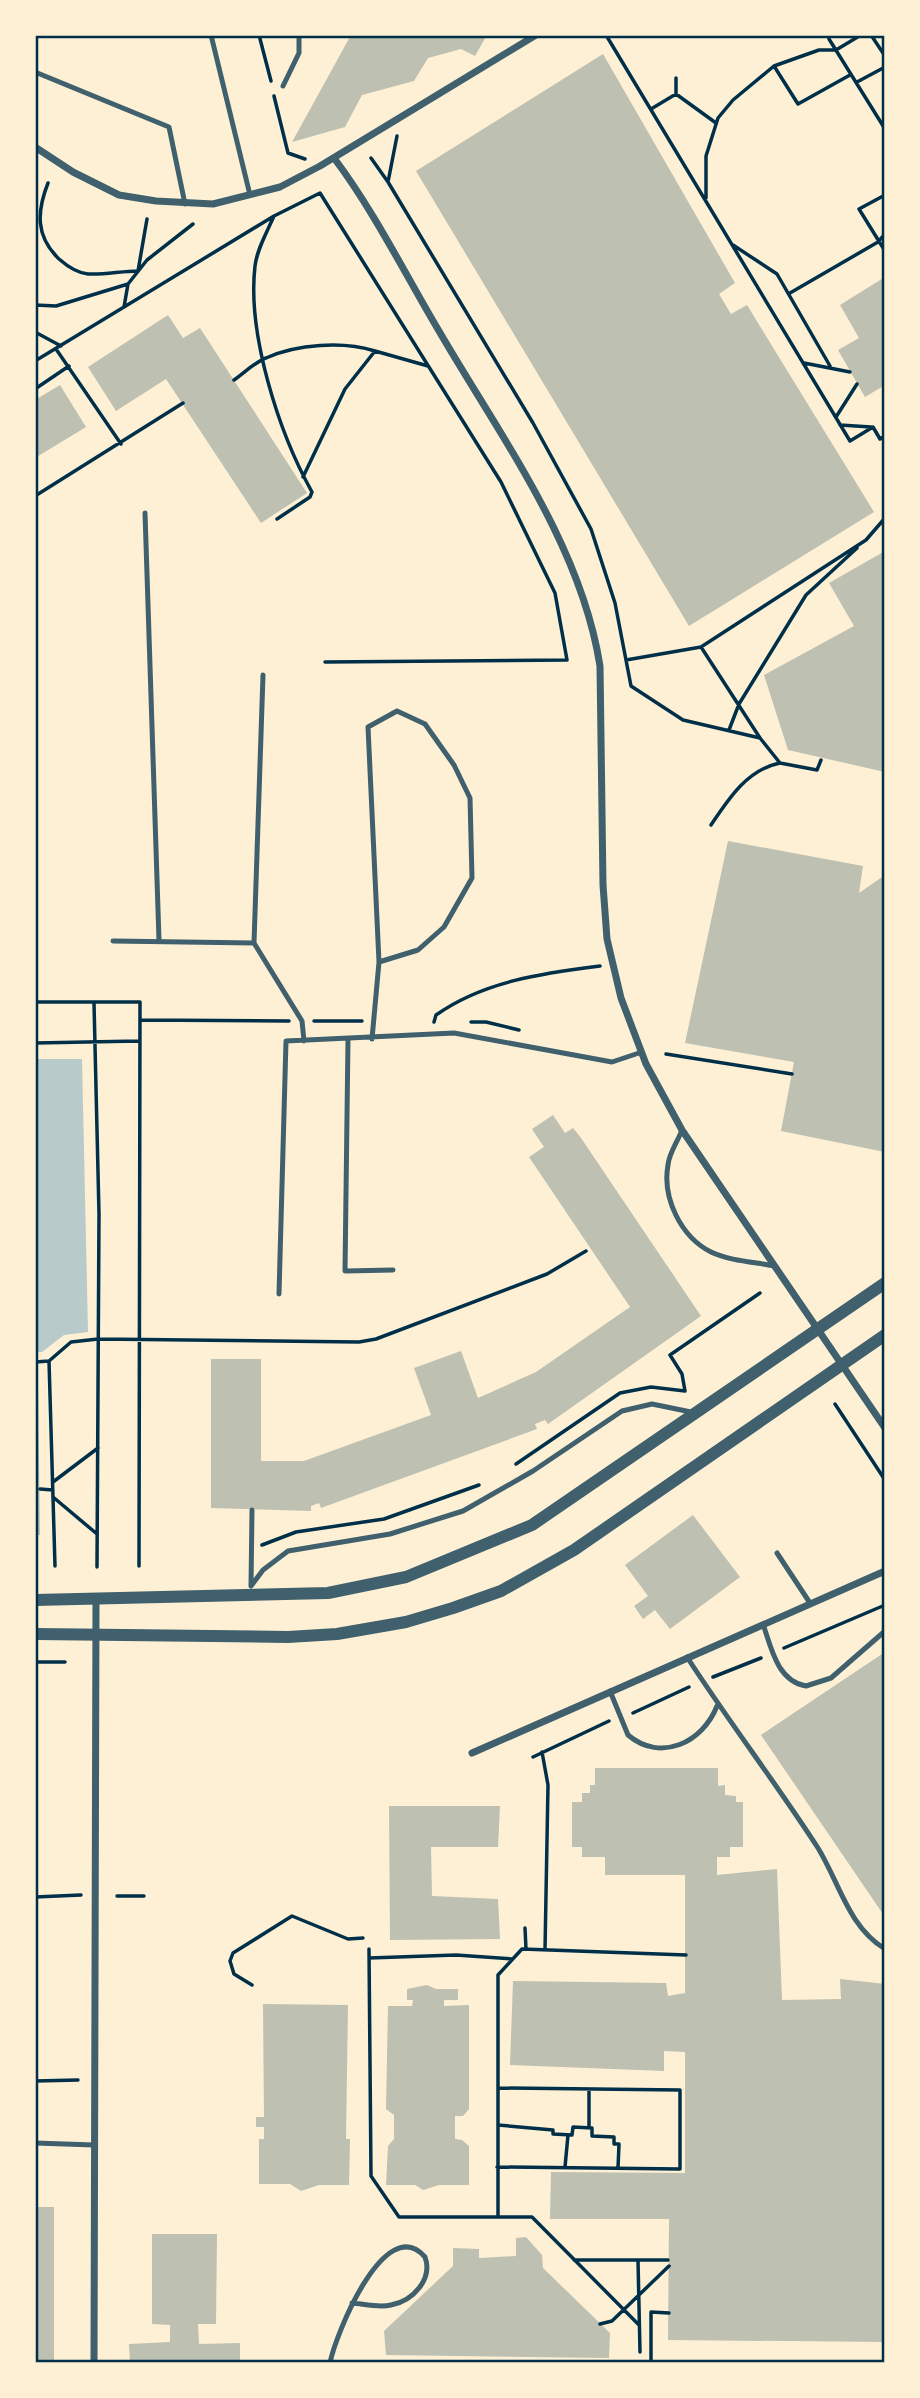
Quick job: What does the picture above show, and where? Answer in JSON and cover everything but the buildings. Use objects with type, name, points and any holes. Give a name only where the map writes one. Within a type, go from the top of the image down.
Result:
[{"type":"street","points":[[35,147],[73,172],[119,195],[185,204],[213,204],[280,187],[334,158],[536,35]]},
{"type":"street","points":[[334,158],[529,484],[570,567],[595,634],[602,723],[603,885],[613,964],[621,998],[642,1052],[682,1130],[885,1428]]},
{"type":"street","points":[[35,1600],[96,1600],[251,1591],[328,1593],[406,1577],[487,1546],[561,1507],[885,1283]]},
{"type":"street","points":[[35,1634],[288,1637],[337,1634],[406,1622],[453,1608],[501,1591],[574,1550],[885,1335]]},
{"type":"street","points":[[472,1753],[885,1572]]},
{"type":"street","points":[[94,2363],[96,1600]]},
{"type":"lane","points":[[211,35],[250,195]]},
{"type":"lane","points":[[283,86],[299,53],[299,35]]},
{"type":"lane","points":[[35,72],[169,127],[185,204]]},
{"type":"lane","points":[[145,513],[159,940]]},
{"type":"lane","points":[[263,675],[254,943],[302,1021],[304,1041]]},
{"type":"lane","points":[[372,1039],[379,962],[368,727],[397,711],[425,724],[454,765],[470,798],[472,878],[444,927],[418,950],[379,962]]},
{"type":"lane","points":[[113,941],[254,943]]},
{"type":"lane","points":[[278,1294],[286,1041],[454,1033],[612,1062],[642,1052]]},
{"type":"lane","points":[[348,1039],[345,1271],[393,1270]]},
{"type":"lane","points":[[682,1130],[668,1162],[667,1181],[671,1206],[686,1232],[710,1251],[776,1266]]},
{"type":"lane","points":[[251,1591],[263,1570],[288,1551],[390,1534],[463,1511],[533,1471],[622,1411],[652,1404],[698,1413]]},
{"type":"lane","points":[[251,1591],[252,1510]]},
{"type":"lane","points":[[777,1553],[810,1603]]},
{"type":"lane","points":[[763,1624],[773,1653],[791,1681],[813,1686],[831,1678],[885,1631]]},
{"type":"lane","points":[[687,1657],[717,1706],[817,1847],[857,1924],[870,1940],[885,1950]]},
{"type":"lane","points":[[610,1691],[628,1735],[653,1747],[675,1746],[694,1739],[707,1725],[717,1706]]},
{"type":"lane","points":[[35,2143],[94,2145]]},
{"type":"lane","points":[[330,2363],[334,2340],[352,2303],[372,2271],[391,2252],[407,2247],[425,2257],[428,2271],[410,2297],[387,2306],[352,2303]]},
{"type":"lane","points":[[850,2363],[880,2363]]},
{"type":"path","points":[[606,35],[850,440],[873,427]]},
{"type":"path","points":[[706,201],[706,156],[716,123],[733,100],[774,66],[819,50],[836,50],[861,35]]},
{"type":"path","points":[[871,35],[885,56]]},
{"type":"path","points":[[829,39],[885,129]]},
{"type":"path","points":[[774,66],[798,104],[849,75]]},
{"type":"path","points":[[857,82],[885,67]]},
{"type":"path","points":[[676,78],[676,94]]},
{"type":"path","points":[[650,109],[676,94]]},
{"type":"path","points":[[676,94],[716,123]]},
{"type":"path","points":[[388,182],[397,135]]},
{"type":"path","points":[[370,158],[388,182],[533,423],[591,529],[615,603],[631,686],[683,720],[760,738]]},
{"type":"path","points":[[48,183],[40,202],[40,229],[54,254],[76,271],[88,274],[138,271]]},
{"type":"path","points":[[35,361],[274,216],[320,193],[501,482],[555,593],[567,660],[325,662]]},
{"type":"path","points":[[885,195],[859,209],[885,251]]},
{"type":"path","points":[[274,216],[256,265],[254,306],[277,412],[303,477],[312,492],[310,497],[277,519]]},
{"type":"path","points":[[138,271],[147,219]]},
{"type":"path","points":[[124,307],[128,284],[138,271],[173,238],[193,224]]},
{"type":"path","points":[[790,293],[878,242],[885,234]]},
{"type":"path","points":[[732,244],[777,274],[831,366]]},
{"type":"path","points":[[35,304],[56,306],[128,284]]},
{"type":"path","points":[[35,332],[58,347],[121,444]]},
{"type":"path","points":[[234,380],[264,358],[313,347],[359,346],[430,366]]},
{"type":"path","points":[[303,477],[345,389],[375,351]]},
{"type":"path","points":[[803,363],[831,366],[850,372]]},
{"type":"path","points":[[35,389],[69,366]]},
{"type":"path","points":[[836,417],[857,384]]},
{"type":"path","points":[[35,496],[183,403]]},
{"type":"path","points":[[840,425],[873,427]]},
{"type":"path","points":[[873,427],[880,439],[885,436]]},
{"type":"path","points":[[729,730],[739,704],[806,594],[866,540],[885,518]]},
{"type":"path","points":[[626,660],[701,647],[866,540]]},
{"type":"path","points":[[701,647],[760,738],[780,762]]},
{"type":"path","points":[[711,825],[726,803],[760,766],[780,762],[817,770],[821,760]]},
{"type":"path","points":[[434,1022],[436,1015],[446,1007],[507,981],[613,964]]},
{"type":"path","points":[[35,1002],[139,1002],[139,1566]]},
{"type":"path","points":[[94,1002],[98,1339],[97,1567]]},
{"type":"path","points":[[35,1043],[139,1041]]},
{"type":"path","points":[[666,1054],[792,1074]]},
{"type":"path","points":[[35,1362],[49,1361],[71,1342],[98,1339],[359,1342],[376,1339],[547,1274],[586,1251]]},
{"type":"path","points":[[514,1465],[620,1394],[650,1387],[685,1391],[682,1374],[670,1355],[760,1293]]},
{"type":"path","points":[[49,1361],[55,1566]]},
{"type":"path","points":[[835,1404],[885,1480]]},
{"type":"path","points":[[52,1482],[98,1448]]},
{"type":"path","points":[[252,1552],[286,1534],[384,1519],[449,1498],[487,1481]]},
{"type":"path","points":[[40,1489],[53,1490]]},
{"type":"path","points":[[53,1497],[97,1535]]},
{"type":"path","points":[[711,1678],[885,1605]]},
{"type":"path","points":[[35,1662],[65,1662]]},
{"type":"path","points":[[628,1715],[689,1687]]},
{"type":"path","points":[[533,1757],[609,1721]]},
{"type":"path","points":[[542,1752],[548,1785],[545,1950]]},
{"type":"path","points":[[35,1897],[81,1895]]},
{"type":"path","points":[[117,1896],[144,1896]]},
{"type":"path","points":[[252,1985],[234,1974],[230,1966],[233,1953],[292,1916],[348,1939],[363,1938]]},
{"type":"path","points":[[525,1928],[526,1949]]},
{"type":"path","points":[[369,1949],[372,2176],[399,2217],[532,2217],[639,2325]]},
{"type":"path","points":[[498,2217],[498,1975],[512,1959],[526,1949],[685,1955]]},
{"type":"path","points":[[369,1958],[456,1955],[512,1959]]},
{"type":"path","points":[[35,2081],[78,2080]]},
{"type":"path","points":[[498,2088],[680,2090],[680,2169],[498,2167]]},
{"type":"path","points":[[589,2089],[589,2127],[592,2128],[592,2136],[614,2137],[614,2144],[619,2144],[618,2168]]},
{"type":"path","points":[[498,2125],[545,2127],[553,2130],[552,2134],[568,2135],[572,2135],[573,2127],[589,2127]]},
{"type":"path","points":[[565,2168],[568,2135]]},
{"type":"path","points":[[638,2259],[640,2352]]},
{"type":"path","points":[[574,2260],[668,2260]]},
{"type":"path","points":[[600,2324],[612,2321],[669,2266]]},
{"type":"path","points":[[651,2363],[652,2312],[668,2313]]},
{"type":"shaded area","points":[[35,1059],[82,1059],[88,1332],[64,1335],[42,1352],[35,1352]]}]
